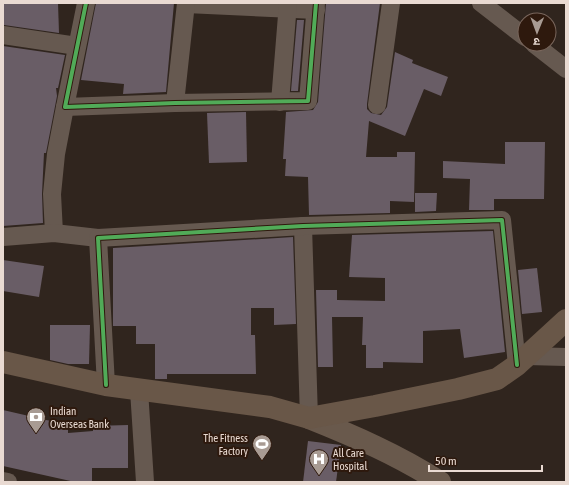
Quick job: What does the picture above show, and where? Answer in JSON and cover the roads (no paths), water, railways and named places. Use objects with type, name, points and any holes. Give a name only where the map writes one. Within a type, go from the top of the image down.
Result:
[{"type":"main road","points":[[309,418],[458,389],[497,379],[522,361],[566,320]]},
{"type":"main road","points":[[3,362],[106,385],[139,396]]},
{"type":"main road","points":[[3,376],[139,396],[270,407],[284,410],[309,418],[372,444],[416,467],[440,482]]},
{"type":"street","points":[[54,233],[52,194],[56,154],[86,3]]},
{"type":"street","points":[[65,107],[175,103],[308,101],[316,6],[186,3],[175,103]]},
{"type":"street","points":[[376,105],[391,3]]},
{"type":"street","points":[[481,3],[517,31]]},
{"type":"street","points":[[280,102],[288,6]]},
{"type":"street","points":[[3,35],[77,46]]},
{"type":"street","points":[[544,52],[566,69]]},
{"type":"street","points":[[3,237],[54,233],[98,238],[303,226],[502,220],[522,361],[566,357]]},
{"type":"street","points":[[303,226],[309,418]]},
{"type":"street","points":[[98,238],[106,385]]},
{"type":"street","points":[[139,396],[145,482]]},
{"type":"street","points":[[3,481],[8,482]]},
{"type":"place","name":"Indian Overseas Bank","points":[[36,434]]},
{"type":"place","name":"The Fitness Factory","points":[[262,461]]},
{"type":"place","name":"All Care Hospital","points":[[319,476]]}]
